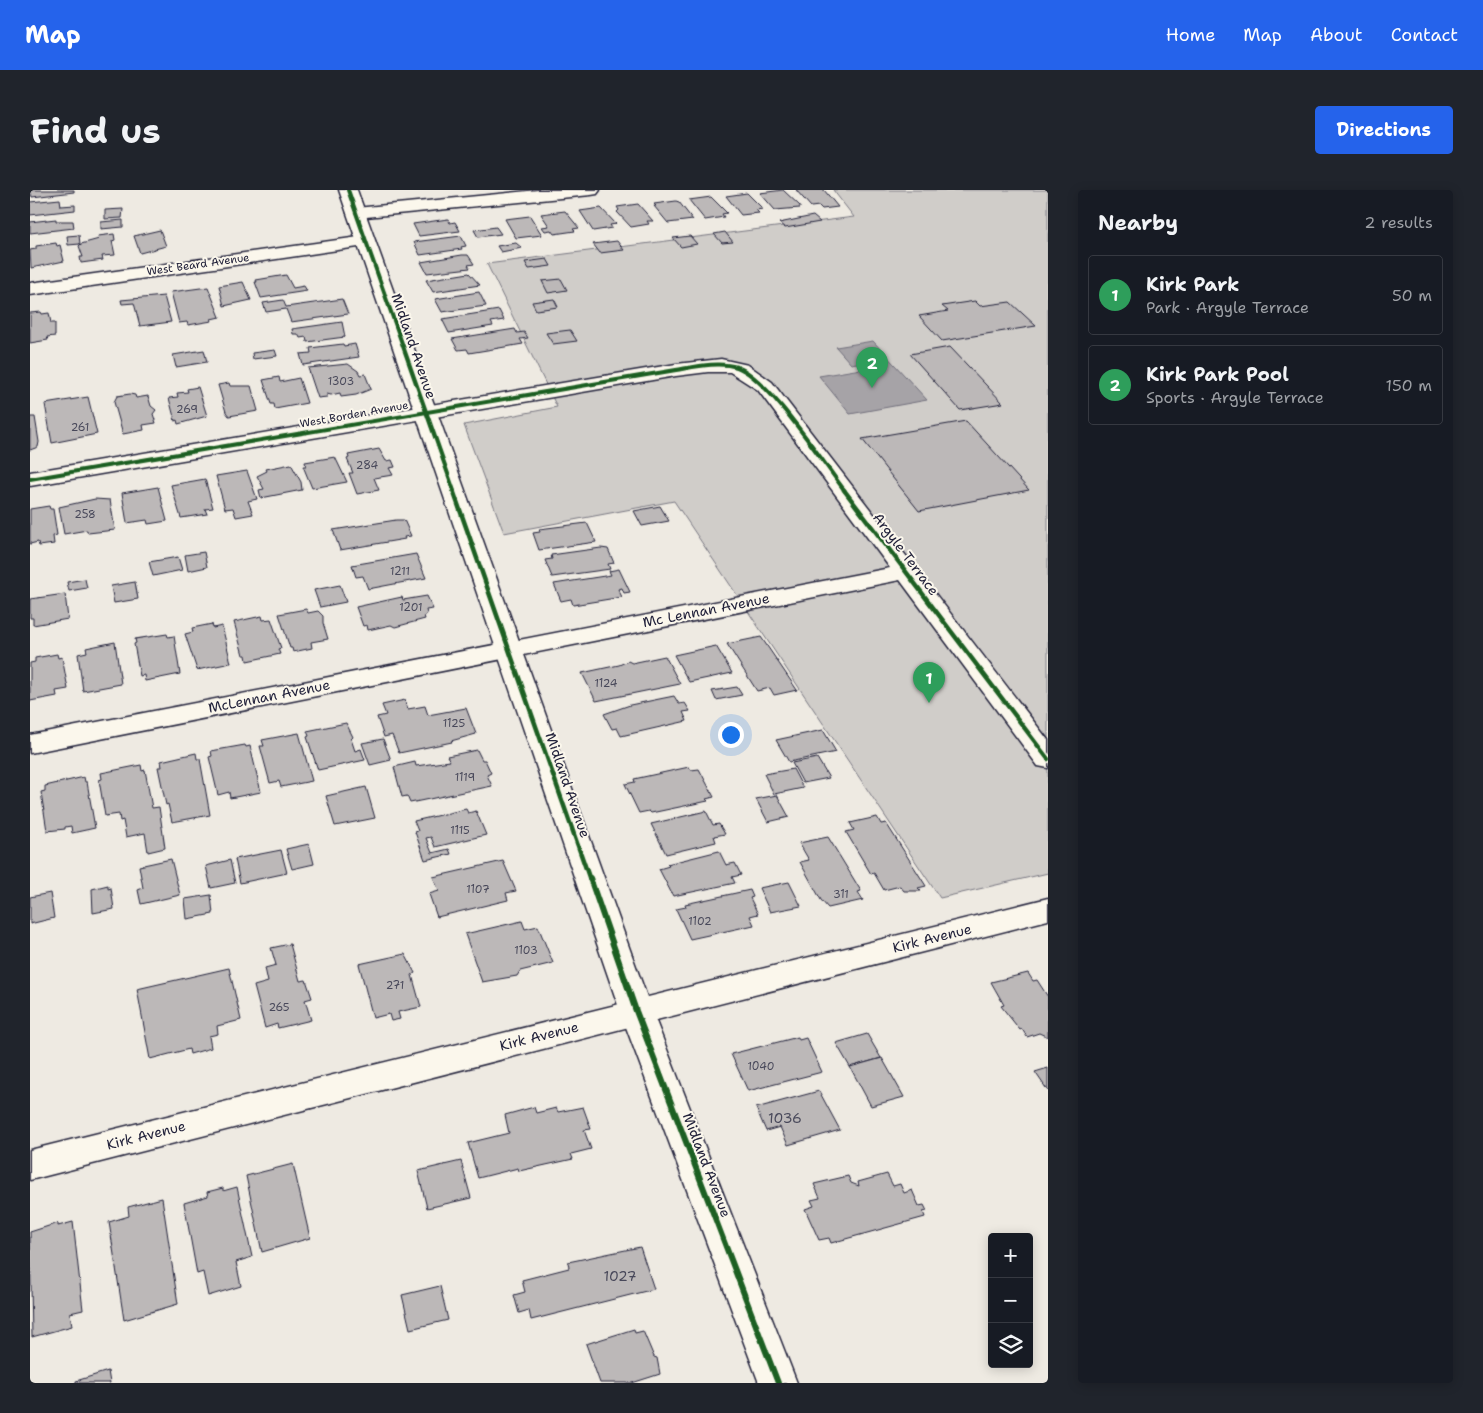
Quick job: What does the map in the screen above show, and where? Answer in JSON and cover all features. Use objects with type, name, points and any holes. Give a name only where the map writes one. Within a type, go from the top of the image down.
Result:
[{"type":"street","points":[[352,202],[591,190]]},
{"type":"street","name":"Midland Avenue","points":[[352,202],[636,1011],[778,1383]]},
{"type":"street","name":"West Beard Avenue","points":[[30,289],[366,241]]},
{"type":"street","name":"West Borden Avenue","points":[[30,479],[425,412],[712,366],[740,368]]},
{"type":"street","name":"Argyle Terrace","points":[[740,368],[765,386],[1048,759]]},
{"type":"street","name":"Mc Lennan Avenue","points":[[508,649],[905,572]]},
{"type":"street","name":"McLennan Avenue","points":[[30,744],[508,649]]},
{"type":"street","name":"Kirk Avenue","points":[[30,1165],[636,1011],[1048,909]]},
{"type":"shaded area","points":[[833,190],[1048,190],[1048,873],[940,898],[674,501],[504,533],[464,425],[557,407],[487,264],[854,217]]},
{"type":"shaded area","points":[[873,341],[927,400],[850,414],[819,376],[867,368],[863,362],[851,364],[836,347]]},
{"type":"building","points":[[30,190],[74,190],[74,192],[32,197]]},
{"type":"building","points":[[783,190],[800,208],[775,210],[760,193]]},
{"type":"building","points":[[796,190],[824,190],[838,207],[822,209],[819,206],[811,207]]},
{"type":"building","points":[[747,193],[763,209],[756,210],[759,213],[741,215],[726,196]]},
{"type":"building","points":[[711,197],[727,213],[722,214],[724,217],[705,220],[689,200]]},
{"type":"building","points":[[60,199],[61,206],[75,205],[75,210],[30,215],[30,202]]},
{"type":"building","points":[[679,202],[693,220],[668,223],[654,206],[656,206],[654,204]]},
{"type":"building","points":[[638,204],[653,221],[647,221],[649,224],[631,227],[617,212],[619,210],[617,207]]},
{"type":"building","points":[[601,208],[616,224],[610,225],[612,228],[593,231],[580,211]]},
{"type":"building","points":[[123,209],[122,218],[105,219],[105,210]]},
{"type":"building","points":[[565,211],[579,228],[573,229],[575,231],[554,234],[551,230],[545,231],[542,227],[549,226],[541,214]]},
{"type":"building","points":[[530,216],[542,235],[516,238],[505,219]]},
{"type":"building","points":[[813,216],[820,222],[785,228],[779,223]]},
{"type":"building","points":[[56,219],[56,221],[73,221],[74,228],[30,233],[30,222]]},
{"type":"building","points":[[448,219],[450,223],[455,222],[460,231],[419,236],[413,224]]},
{"type":"building","points":[[123,220],[123,227],[101,229],[101,222]]},
{"type":"building","points":[[496,227],[501,234],[478,237],[474,230]]},
{"type":"building","points":[[160,230],[166,246],[140,253],[134,236]]},
{"type":"building","points":[[725,232],[733,242],[722,243],[714,234]]},
{"type":"building","points":[[114,234],[115,240],[112,241],[115,255],[102,256],[103,260],[81,263],[80,257],[83,257],[79,246],[81,244],[99,239],[98,236]]},
{"type":"building","points":[[79,235],[80,244],[68,245],[67,236]]},
{"type":"building","points":[[461,236],[466,246],[461,247],[462,249],[420,255],[414,242]]},
{"type":"building","points":[[690,236],[697,244],[681,247],[673,238]]},
{"type":"building","points":[[617,241],[624,250],[600,253],[593,244]]},
{"type":"building","points":[[56,243],[57,246],[60,245],[64,261],[31,268],[30,250],[36,249],[36,246]]},
{"type":"building","points":[[516,243],[522,248],[501,252],[497,246]]},
{"type":"building","points":[[468,255],[474,264],[468,265],[470,268],[427,273],[421,262]]},
{"type":"building","points":[[547,259],[551,266],[529,269],[525,262]]},
{"type":"building","points":[[469,273],[480,285],[433,292],[426,280]]},
{"type":"building","points":[[286,275],[293,288],[304,286],[307,291],[261,298],[256,280]]},
{"type":"building","points":[[561,279],[567,290],[548,293],[542,281]]},
{"type":"building","points":[[243,282],[251,300],[224,306],[219,286]]},
{"type":"building","points":[[208,287],[220,317],[211,319],[212,321],[188,325],[187,322],[179,323],[171,292]]},
{"type":"building","points":[[479,292],[486,306],[442,312],[435,299]]},
{"type":"building","points":[[164,296],[171,322],[140,326],[134,303],[122,304],[121,300]]},
{"type":"building","points":[[342,299],[348,314],[291,322],[286,309],[266,312],[263,303],[283,300],[286,307]]},
{"type":"building","points":[[554,299],[558,307],[536,310],[532,302]]},
{"type":"building","points":[[975,301],[980,306],[1010,302],[1036,326],[942,341],[919,316],[948,311],[942,306]]},
{"type":"building","points":[[499,310],[504,320],[491,322],[493,326],[449,333],[442,319]]},
{"type":"building","points":[[41,312],[42,314],[49,313],[51,323],[55,323],[55,336],[47,337],[48,340],[30,343],[30,313]]},
{"type":"building","points":[[342,322],[345,337],[307,342],[306,337],[300,338],[298,334],[293,334],[292,329]]},
{"type":"building","points":[[515,329],[517,333],[524,332],[528,338],[520,339],[523,344],[469,353],[467,349],[458,350],[452,339]]},
{"type":"building","points":[[570,330],[577,341],[553,344],[546,333]]},
{"type":"building","points":[[343,344],[344,346],[355,344],[359,357],[303,365],[300,354],[311,353],[310,348]]},
{"type":"building","points":[[950,347],[1003,403],[960,410],[910,354]]},
{"type":"building","points":[[204,350],[207,362],[176,367],[173,355]]},
{"type":"building","points":[[275,350],[277,356],[253,359],[252,353]]},
{"type":"building","points":[[348,364],[358,371],[360,375],[365,374],[371,389],[356,395],[341,397],[340,393],[327,394],[327,397],[318,398],[308,368]]},
{"type":"building","points":[[279,377],[280,382],[299,378],[307,403],[275,409],[274,404],[271,404],[263,380]]},
{"type":"building","points":[[229,383],[230,386],[251,386],[258,411],[229,416],[218,385]]},
{"type":"building","points":[[198,387],[207,416],[178,424],[177,420],[175,421],[169,398],[178,397],[177,393],[188,392],[187,389]]},
{"type":"building","points":[[135,395],[136,398],[148,396],[151,406],[156,410],[153,414],[156,423],[143,425],[144,430],[123,434],[114,402],[117,396]]},
{"type":"building","points":[[88,397],[97,434],[52,443],[45,404]]},
{"type":"building","points":[[30,417],[35,417],[39,442],[38,447],[30,450]]},
{"type":"building","points":[[966,421],[1029,490],[919,511],[862,439]]},
{"type":"building","points":[[379,449],[386,461],[392,460],[395,467],[389,468],[393,475],[374,478],[379,490],[357,494],[349,473],[353,473],[347,459],[349,458],[348,455]]},
{"type":"building","points":[[335,457],[347,482],[312,488],[303,466],[306,466],[305,462]]},
{"type":"building","points":[[291,464],[301,482],[302,490],[261,498],[259,490],[264,489],[257,476],[267,471],[266,469]]},
{"type":"building","points":[[247,471],[257,499],[248,501],[253,514],[236,517],[233,508],[225,509],[216,476]]},
{"type":"building","points":[[205,479],[213,508],[205,509],[207,514],[181,518],[171,485]]},
{"type":"building","points":[[158,487],[167,521],[148,524],[147,520],[127,523],[122,493]]},
{"type":"building","points":[[95,499],[110,500],[115,530],[88,533],[87,530],[64,534],[59,507]]},
{"type":"building","points":[[49,506],[50,509],[53,509],[57,535],[53,536],[54,544],[39,546],[38,542],[30,544],[30,509]]},
{"type":"building","points":[[660,506],[669,521],[642,526],[634,511]]},
{"type":"building","points":[[404,520],[411,536],[404,537],[405,539],[340,550],[333,530]]},
{"type":"building","points":[[587,523],[596,542],[539,550],[533,533],[540,532],[539,529]]},
{"type":"building","points":[[601,548],[608,549],[614,563],[608,564],[610,569],[552,577],[545,560],[552,559],[551,555]]},
{"type":"building","points":[[204,552],[207,567],[188,571],[185,555]]},
{"type":"building","points":[[416,554],[426,578],[368,589],[363,576],[356,577],[352,565]]},
{"type":"building","points":[[178,557],[182,570],[153,576],[149,562]]},
{"type":"building","points":[[619,569],[630,592],[624,593],[622,588],[618,589],[622,597],[573,605],[571,599],[561,601],[554,584],[611,575],[609,571]]},
{"type":"building","points":[[85,579],[87,588],[69,591],[67,582]]},
{"type":"building","points":[[135,582],[138,599],[114,603],[111,586]]},
{"type":"building","points":[[340,585],[346,602],[320,607],[314,590]]},
{"type":"building","points":[[65,594],[68,619],[33,625],[33,618],[30,618],[30,599]]},
{"type":"building","points":[[427,596],[433,609],[426,610],[425,619],[395,627],[391,625],[368,630],[367,625],[363,626],[356,607],[402,597],[403,600]]},
{"type":"building","points":[[306,609],[308,613],[318,611],[323,616],[328,639],[311,642],[312,648],[293,652],[279,614]]},
{"type":"building","points":[[262,616],[263,620],[271,619],[281,648],[278,649],[280,654],[247,661],[246,655],[243,655],[234,622]]},
{"type":"building","points":[[212,624],[213,628],[222,626],[231,663],[197,670],[185,634],[193,632],[192,628]]},
{"type":"building","points":[[167,634],[168,637],[174,636],[180,674],[145,681],[144,675],[140,676],[134,644],[136,643],[135,639]]},
{"type":"building","points":[[761,637],[797,690],[774,695],[770,688],[757,691],[727,644]]},
{"type":"building","points":[[115,642],[121,684],[83,691],[78,654],[87,652],[86,648]]},
{"type":"building","points":[[716,646],[732,673],[689,682],[674,655]]},
{"type":"building","points":[[57,654],[58,658],[62,657],[68,689],[56,691],[57,696],[30,701],[30,663],[35,662],[35,658]]},
{"type":"building","points":[[665,656],[680,684],[596,701],[582,673],[619,665],[628,661],[632,663]]},
{"type":"building","points":[[737,687],[742,695],[716,700],[712,691]]},
{"type":"building","points":[[674,696],[679,704],[685,703],[690,711],[683,712],[687,721],[621,736],[617,728],[612,729],[604,714],[630,705]]},
{"type":"building","points":[[405,700],[408,709],[425,706],[428,715],[466,708],[476,734],[452,742],[399,753],[392,735],[384,737],[377,717],[386,715],[382,705]]},
{"type":"building","points":[[346,723],[353,737],[351,739],[355,751],[361,749],[365,760],[318,770],[307,737],[309,736],[307,731]]},
{"type":"building","points":[[823,730],[836,752],[789,762],[776,740]]},
{"type":"building","points":[[299,733],[312,781],[281,787],[279,781],[270,783],[260,746],[264,746],[262,740]]},
{"type":"building","points":[[383,739],[391,760],[370,765],[362,743]]},
{"type":"building","points":[[245,745],[246,747],[250,746],[261,792],[230,798],[229,792],[218,795],[209,757],[212,756],[211,751]]},
{"type":"building","points":[[477,750],[482,760],[485,760],[491,773],[487,775],[492,786],[410,803],[407,796],[402,797],[394,767],[415,762],[416,766],[450,761],[447,756]]},
{"type":"building","points":[[196,753],[197,759],[200,759],[210,815],[172,822],[168,804],[166,805],[158,767],[162,767],[161,761]]},
{"type":"building","points":[[817,758],[829,778],[803,783],[792,763]]},
{"type":"building","points":[[141,765],[142,771],[145,770],[152,808],[159,807],[165,848],[148,852],[145,833],[126,837],[123,820],[120,821],[119,814],[105,816],[99,780],[102,779],[101,773]]},
{"type":"building","points":[[689,767],[691,770],[699,769],[714,797],[706,799],[708,801],[651,813],[649,811],[639,813],[625,784],[635,782],[634,779]]},
{"type":"building","points":[[793,769],[803,788],[774,794],[764,774]]},
{"type":"building","points":[[84,777],[85,782],[87,782],[95,828],[72,833],[71,826],[65,827],[65,829],[47,831],[41,792],[45,791],[45,786]]},
{"type":"building","points":[[366,787],[375,818],[335,826],[326,796]]},
{"type":"building","points":[[777,795],[789,817],[768,822],[756,799]]},
{"type":"building","points":[[466,809],[468,813],[476,811],[486,835],[435,847],[431,837],[426,838],[432,853],[449,849],[451,854],[425,860],[415,832],[418,831],[414,821]]},
{"type":"building","points":[[706,811],[713,825],[719,824],[725,834],[714,836],[716,842],[666,854],[651,824]]},
{"type":"building","points":[[877,817],[881,824],[886,823],[926,886],[918,888],[921,891],[904,891],[900,886],[884,890],[874,873],[871,874],[846,832],[854,830],[850,823]]},
{"type":"building","points":[[828,837],[861,891],[858,892],[863,900],[828,908],[821,900],[800,862],[809,860],[799,843]]},
{"type":"building","points":[[309,844],[314,864],[292,869],[286,849]]},
{"type":"building","points":[[281,850],[287,873],[240,883],[235,859]]},
{"type":"building","points":[[719,851],[726,865],[735,863],[741,875],[732,877],[735,883],[673,896],[659,869],[669,866],[667,864]]},
{"type":"building","points":[[171,859],[180,895],[141,904],[138,890],[143,888],[139,866]]},
{"type":"building","points":[[230,860],[235,883],[211,888],[206,866]]},
{"type":"building","points":[[503,861],[516,891],[506,893],[508,900],[437,917],[429,894],[439,891],[433,877]]},
{"type":"building","points":[[789,882],[801,906],[770,912],[759,888]]},
{"type":"building","points":[[108,885],[108,889],[111,888],[114,909],[93,913],[92,889]]},
{"type":"building","points":[[750,890],[753,897],[750,898],[758,914],[750,916],[754,925],[690,939],[676,909],[686,907],[685,904]]},
{"type":"building","points":[[50,893],[54,918],[30,924],[30,897]]},
{"type":"building","points":[[211,895],[213,914],[187,919],[185,899]]},
{"type":"building","points":[[522,921],[525,929],[538,926],[553,963],[520,971],[517,976],[482,982],[465,934]]},
{"type":"building","points":[[290,944],[300,981],[306,980],[312,998],[305,1000],[311,1020],[278,1028],[277,1024],[265,1028],[254,986],[268,982],[265,968],[276,965],[271,948]]},
{"type":"building","points":[[405,954],[415,973],[412,975],[421,1007],[398,1012],[400,1019],[391,1021],[389,1014],[373,1018],[359,964]]},
{"type":"building","points":[[229,968],[241,1020],[217,1026],[218,1034],[209,1036],[211,1048],[190,1054],[189,1049],[150,1059],[137,989]]},
{"type":"building","points":[[1028,973],[1033,981],[1037,980],[1048,997],[1048,1037],[1039,1033],[1027,1037],[1001,1006],[1004,1005],[991,982]]},
{"type":"building","points":[[867,1034],[881,1058],[850,1067],[836,1043]]},
{"type":"building","points":[[798,1037],[799,1040],[806,1038],[822,1072],[748,1091],[731,1054]]},
{"type":"building","points":[[882,1058],[904,1097],[871,1106],[850,1067]]},
{"type":"building","points":[[1048,1068],[1048,1091],[1035,1072]]},
{"type":"building","points":[[819,1091],[840,1130],[788,1145],[780,1127],[766,1131],[756,1108]]},
{"type":"building","points":[[534,1107],[536,1113],[556,1108],[558,1112],[583,1107],[591,1129],[584,1130],[591,1149],[571,1154],[573,1159],[519,1171],[518,1168],[478,1178],[468,1143],[509,1133],[505,1115]]},
{"type":"building","points":[[461,1161],[471,1198],[427,1208],[418,1171]]},
{"type":"building","points":[[293,1164],[310,1238],[262,1252],[246,1176]]},
{"type":"building","points":[[887,1174],[893,1186],[900,1184],[904,1193],[912,1190],[919,1206],[924,1205],[927,1211],[923,1212],[925,1217],[831,1243],[829,1238],[819,1240],[805,1209],[814,1206],[811,1200],[820,1198],[814,1184],[848,1176],[851,1183],[859,1186],[858,1182]]},
{"type":"building","points":[[237,1187],[252,1257],[236,1262],[241,1286],[208,1296],[203,1272],[197,1274],[184,1203],[208,1196],[207,1192],[223,1188],[223,1191]]},
{"type":"building","points":[[162,1198],[178,1304],[124,1320],[109,1222],[129,1216],[128,1207]]},
{"type":"building","points":[[73,1222],[83,1310],[70,1313],[72,1326],[32,1337],[30,1232],[58,1223],[58,1226]]},
{"type":"building","points":[[640,1247],[654,1289],[531,1320],[529,1310],[519,1313],[514,1295],[525,1292],[522,1280],[569,1268],[568,1262]]},
{"type":"building","points":[[440,1286],[448,1320],[410,1329],[402,1295]]},
{"type":"building","points":[[634,1329],[635,1333],[643,1331],[654,1357],[657,1358],[660,1374],[632,1383],[600,1383],[586,1344]]},
{"type":"building","points":[[108,1371],[110,1383],[76,1383],[76,1381]]},
{"type":"cycle path","points":[[348,190],[636,1011],[778,1383]]},
{"type":"cycle path","points":[[30,479],[676,370],[721,365],[736,367],[745,371],[765,386],[1048,759]]},
{"type":"place","name":"Kirk Park Pool","points":[[872,388]]},
{"type":"place","name":"Kirk Park","points":[[929,703]]}]
